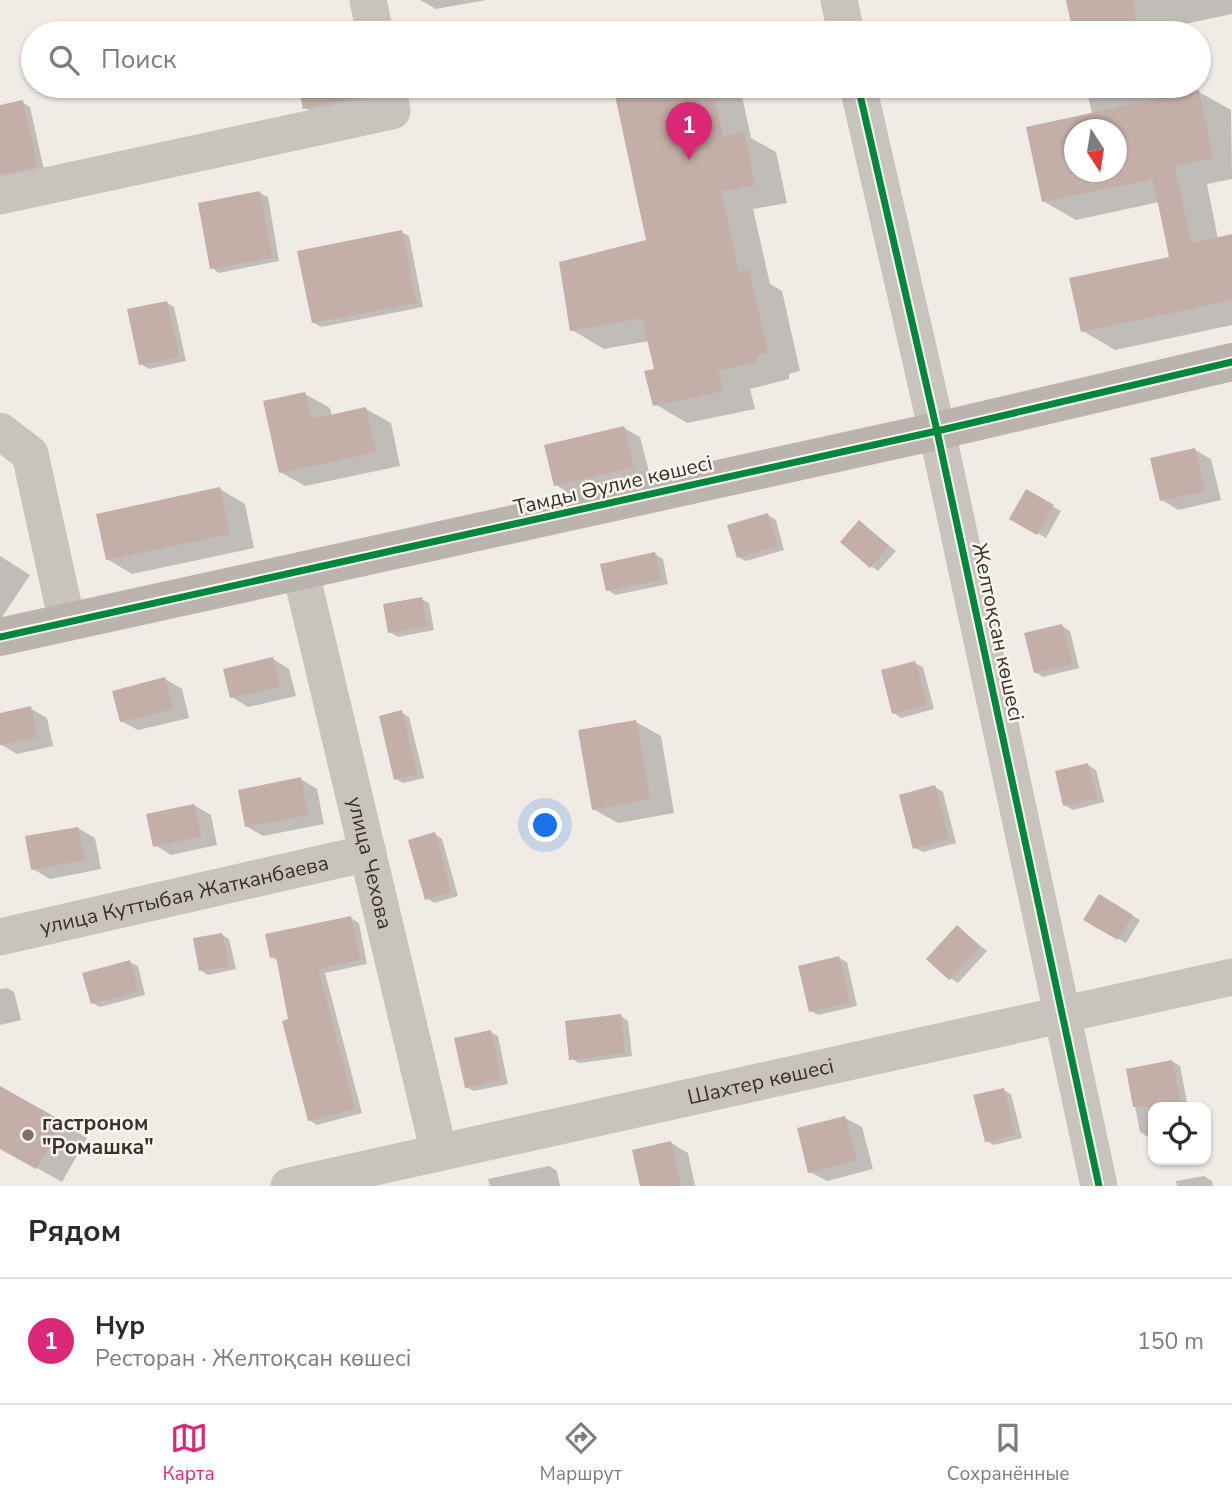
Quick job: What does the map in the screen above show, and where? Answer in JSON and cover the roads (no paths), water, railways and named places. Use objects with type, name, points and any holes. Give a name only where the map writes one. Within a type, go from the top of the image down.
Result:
[{"type":"street","points":[[368,0],[372,21]]},
{"type":"street","points":[[839,0],[843,21]]},
{"type":"street","points":[[0,197],[392,111],[389,98]]},
{"type":"street","name":"Желтоқсан көшесі","points":[[861,98],[937,431],[1099,1186]]},
{"type":"street","name":"Тамды Әулие көшесі","points":[[0,637],[937,431],[1232,362]]},
{"type":"street","points":[[0,431],[30,454],[67,622]]},
{"type":"street","name":"улица Чехова","points":[[300,573],[439,1153]]},
{"type":"street","name":"улица Куттыбая Жатканбаева","points":[[0,937],[368,853]]},
{"type":"street","name":"Шахтер көшесі","points":[[289,1186],[1232,977]]},
{"type":"place","name":"Нур","points":[[689,160]]},
{"type":"place","name":"гастроном \"Ромашка\"","points":[[28,1135]]}]
